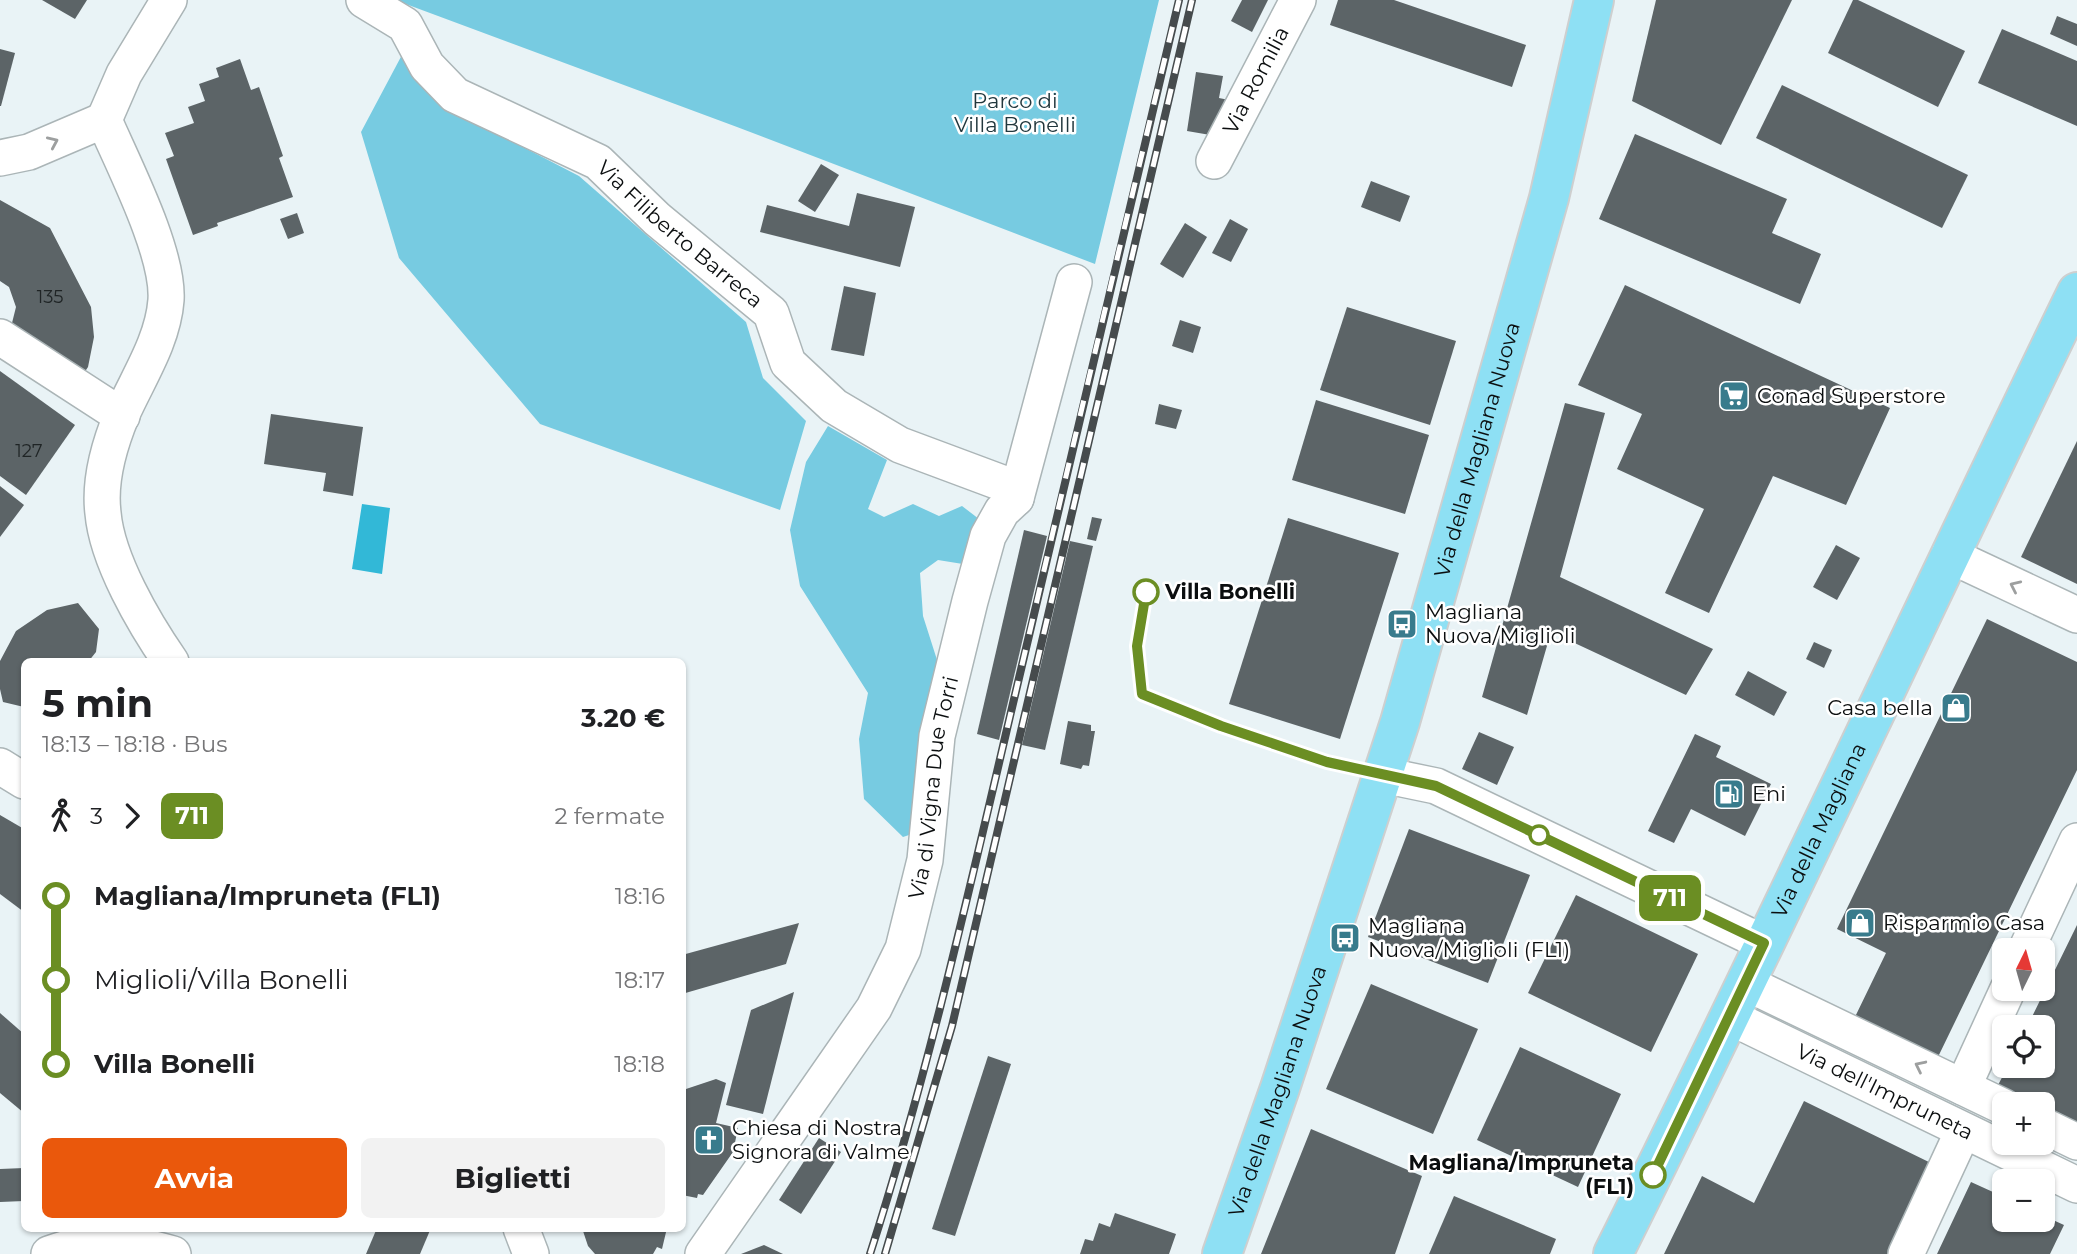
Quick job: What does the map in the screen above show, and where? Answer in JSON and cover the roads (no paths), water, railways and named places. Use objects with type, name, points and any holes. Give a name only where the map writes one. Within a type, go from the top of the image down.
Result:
[{"type":"main road","name":"Via della Magliana Nuova","points":[[1222,1254],[1383,775],[1439,589],[1544,216],[1594,0]]},
{"type":"main road","name":"Via della Magliana","points":[[1614,1254],[2077,292]]},
{"type":"street","points":[[0,158],[29,152],[104,120],[124,74],[169,0]]},
{"type":"street","name":"Via Filiberto Barreca","points":[[364,0],[405,25],[427,66],[455,95],[598,162],[657,219],[771,313],[788,363],[834,407],[900,445],[1010,486],[1016,498]]},
{"type":"street","name":"Via Romilia","points":[[1214,161],[1298,0]]},
{"type":"street","points":[[104,120],[162,262],[166,298],[159,332],[111,444],[102,511],[107,540],[137,609],[168,658]]},
{"type":"street","name":"Via di Vigna Due Torri","points":[[704,1254],[874,1008],[903,949],[925,860],[937,736],[967,614],[988,536],[1002,511],[1016,498],[1074,282]]},
{"type":"street","points":[[0,337],[122,415]]},
{"type":"street","points":[[1949,555],[2077,615]]},
{"type":"street","points":[[0,766],[21,779]]},
{"type":"street","points":[[1383,775],[1436,786],[1764,943]]},
{"type":"street","points":[[2032,938],[2077,841]]},
{"type":"street","name":"Via dell'Impruneta","points":[[1746,983],[1992,1101]]},
{"type":"street","points":[[1963,1087],[2002,1001]]},
{"type":"street","name":"Via dell'Impruneta","points":[[1730,1017],[2077,1185]]},
{"type":"street","points":[[1906,1254],[1964,1131]]},
{"type":"street","points":[[2055,1131],[2077,1142]]},
{"type":"street","points":[[523,1232],[531,1254]]},
{"type":"street","points":[[50,1254],[72,1246],[101,1241],[130,1243],[173,1254]]},
{"type":"railway","points":[[870,1254],[911,1116],[948,976],[1179,0]]},
{"type":"railway","points":[[885,1254],[952,1026],[1192,0]]},
{"type":"place","name":"Conad Superstore","points":[[1734,396]]},
{"type":"place","name":"Villa Bonelli","points":[[1146,592]]},
{"type":"place","name":"Magliana Nuova/Miglioli","points":[[1402,624]]},
{"type":"place","name":"Casa bella","points":[[1956,708]]},
{"type":"place","name":"Eni","points":[[1729,794]]},
{"type":"place","name":"Risparmio Casa","points":[[1860,923]]},
{"type":"place","name":"Magliana Nuova/Miglioli (FL1)","points":[[1345,938]]},
{"type":"place","name":"Chiesa di Nostra Signora di Valme","points":[[709,1140]]},
{"type":"place","name":"Magliana/Impruneta (FL1)","points":[[1653,1175]]},
{"type":"park label","name":"Parco di Villa Bonelli","points":[[1015,113]]}]
